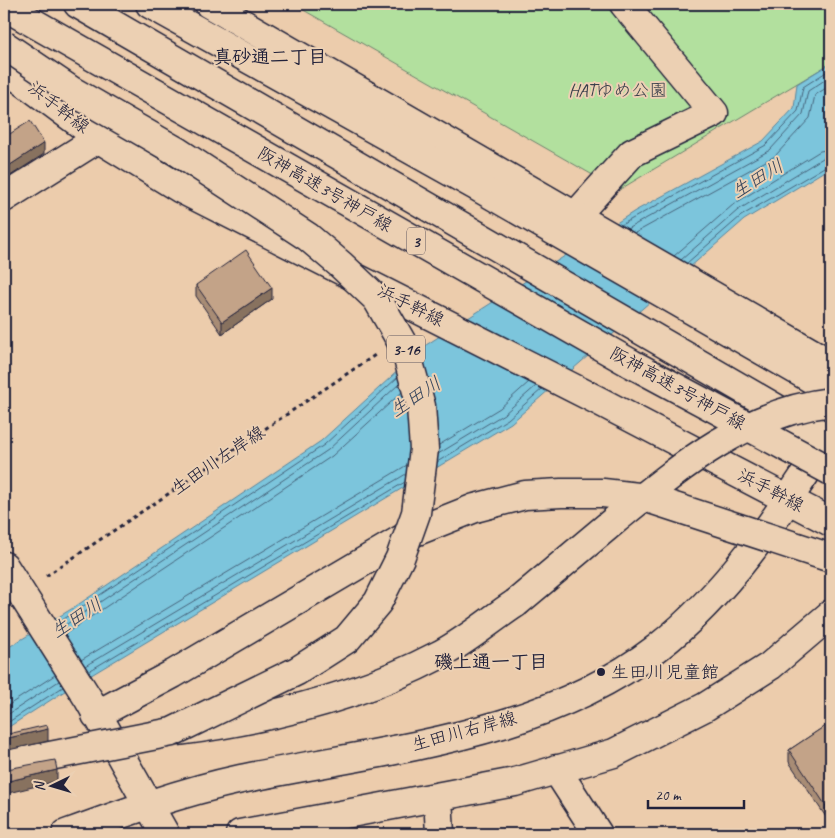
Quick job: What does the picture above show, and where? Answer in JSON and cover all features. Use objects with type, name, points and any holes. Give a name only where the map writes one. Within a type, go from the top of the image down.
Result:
[{"type":"main road","points":[[78,4],[830,438]]},
{"type":"main road","points":[[150,4],[476,186],[831,390]]},
{"type":"main road","points":[[208,4],[743,311],[831,364]]},
{"type":"main road","points":[[580,217],[632,154],[714,113],[624,4]]},
{"type":"main road","name":"阪神高速3号神戸線","points":[[4,6],[632,364],[831,472]]},
{"type":"main road","name":"3-16","points":[[4,45],[72,91],[178,152],[308,238],[342,265],[377,299],[405,348],[421,406],[424,449],[416,513],[400,558],[378,602],[347,639],[306,666],[172,732]]},
{"type":"main road","name":"浜手幹線","points":[[4,67],[99,138],[181,189],[789,498],[831,522]]},
{"type":"main road","points":[[4,198],[99,138]]},
{"type":"main road","name":"3-16","points":[[4,765],[172,732],[242,723],[317,703],[384,681],[439,655],[516,603],[658,485],[720,440],[777,414],[831,402]]},
{"type":"main road","name":"生田川右岸線","points":[[66,834],[148,804],[239,779],[460,736],[501,725],[605,682],[656,648],[690,619],[730,579],[830,438]]},
{"type":"main road","points":[[93,707],[198,659],[412,533],[475,508],[525,495],[561,492],[603,493],[647,498],[831,558]]},
{"type":"main road","points":[[4,566],[17,600],[93,707],[165,834]]},
{"type":"main road","points":[[240,834],[516,782],[614,753],[705,707],[770,666],[831,614]]},
{"type":"main road","points":[[556,769],[598,834]]},
{"type":"main road","points":[[438,797],[440,834]]},
{"type":"path","name":"生田川左岸線","points":[[17,600],[383,350]]},
{"type":"green space","name":"HATゆめ公園","points":[[293,4],[831,4],[831,63],[619,190]]},
{"type":"water","name":"生田川","points":[[831,63],[831,167],[744,220],[511,423],[68,689],[4,730],[4,650],[73,608],[321,441],[426,345],[635,211],[763,141],[794,108],[797,84]]},
{"type":"building","points":[[30,121],[44,143],[4,169],[4,135],[5,137]]},
{"type":"building","points":[[246,250],[272,288],[222,322],[196,285]]},
{"type":"building","points":[[831,722],[831,802],[826,806],[789,750]]},
{"type":"building","points":[[47,725],[48,729],[4,739],[4,735]]},
{"type":"building","points":[[55,760],[57,770],[4,782],[4,769]]},
{"type":"place","name":"生田川児童館","points":[[601,672]]},
{"type":"district","name":"真砂通二丁目","points":[[270,56]]},
{"type":"district","name":"磯上通一丁目","points":[[491,661]]}]
